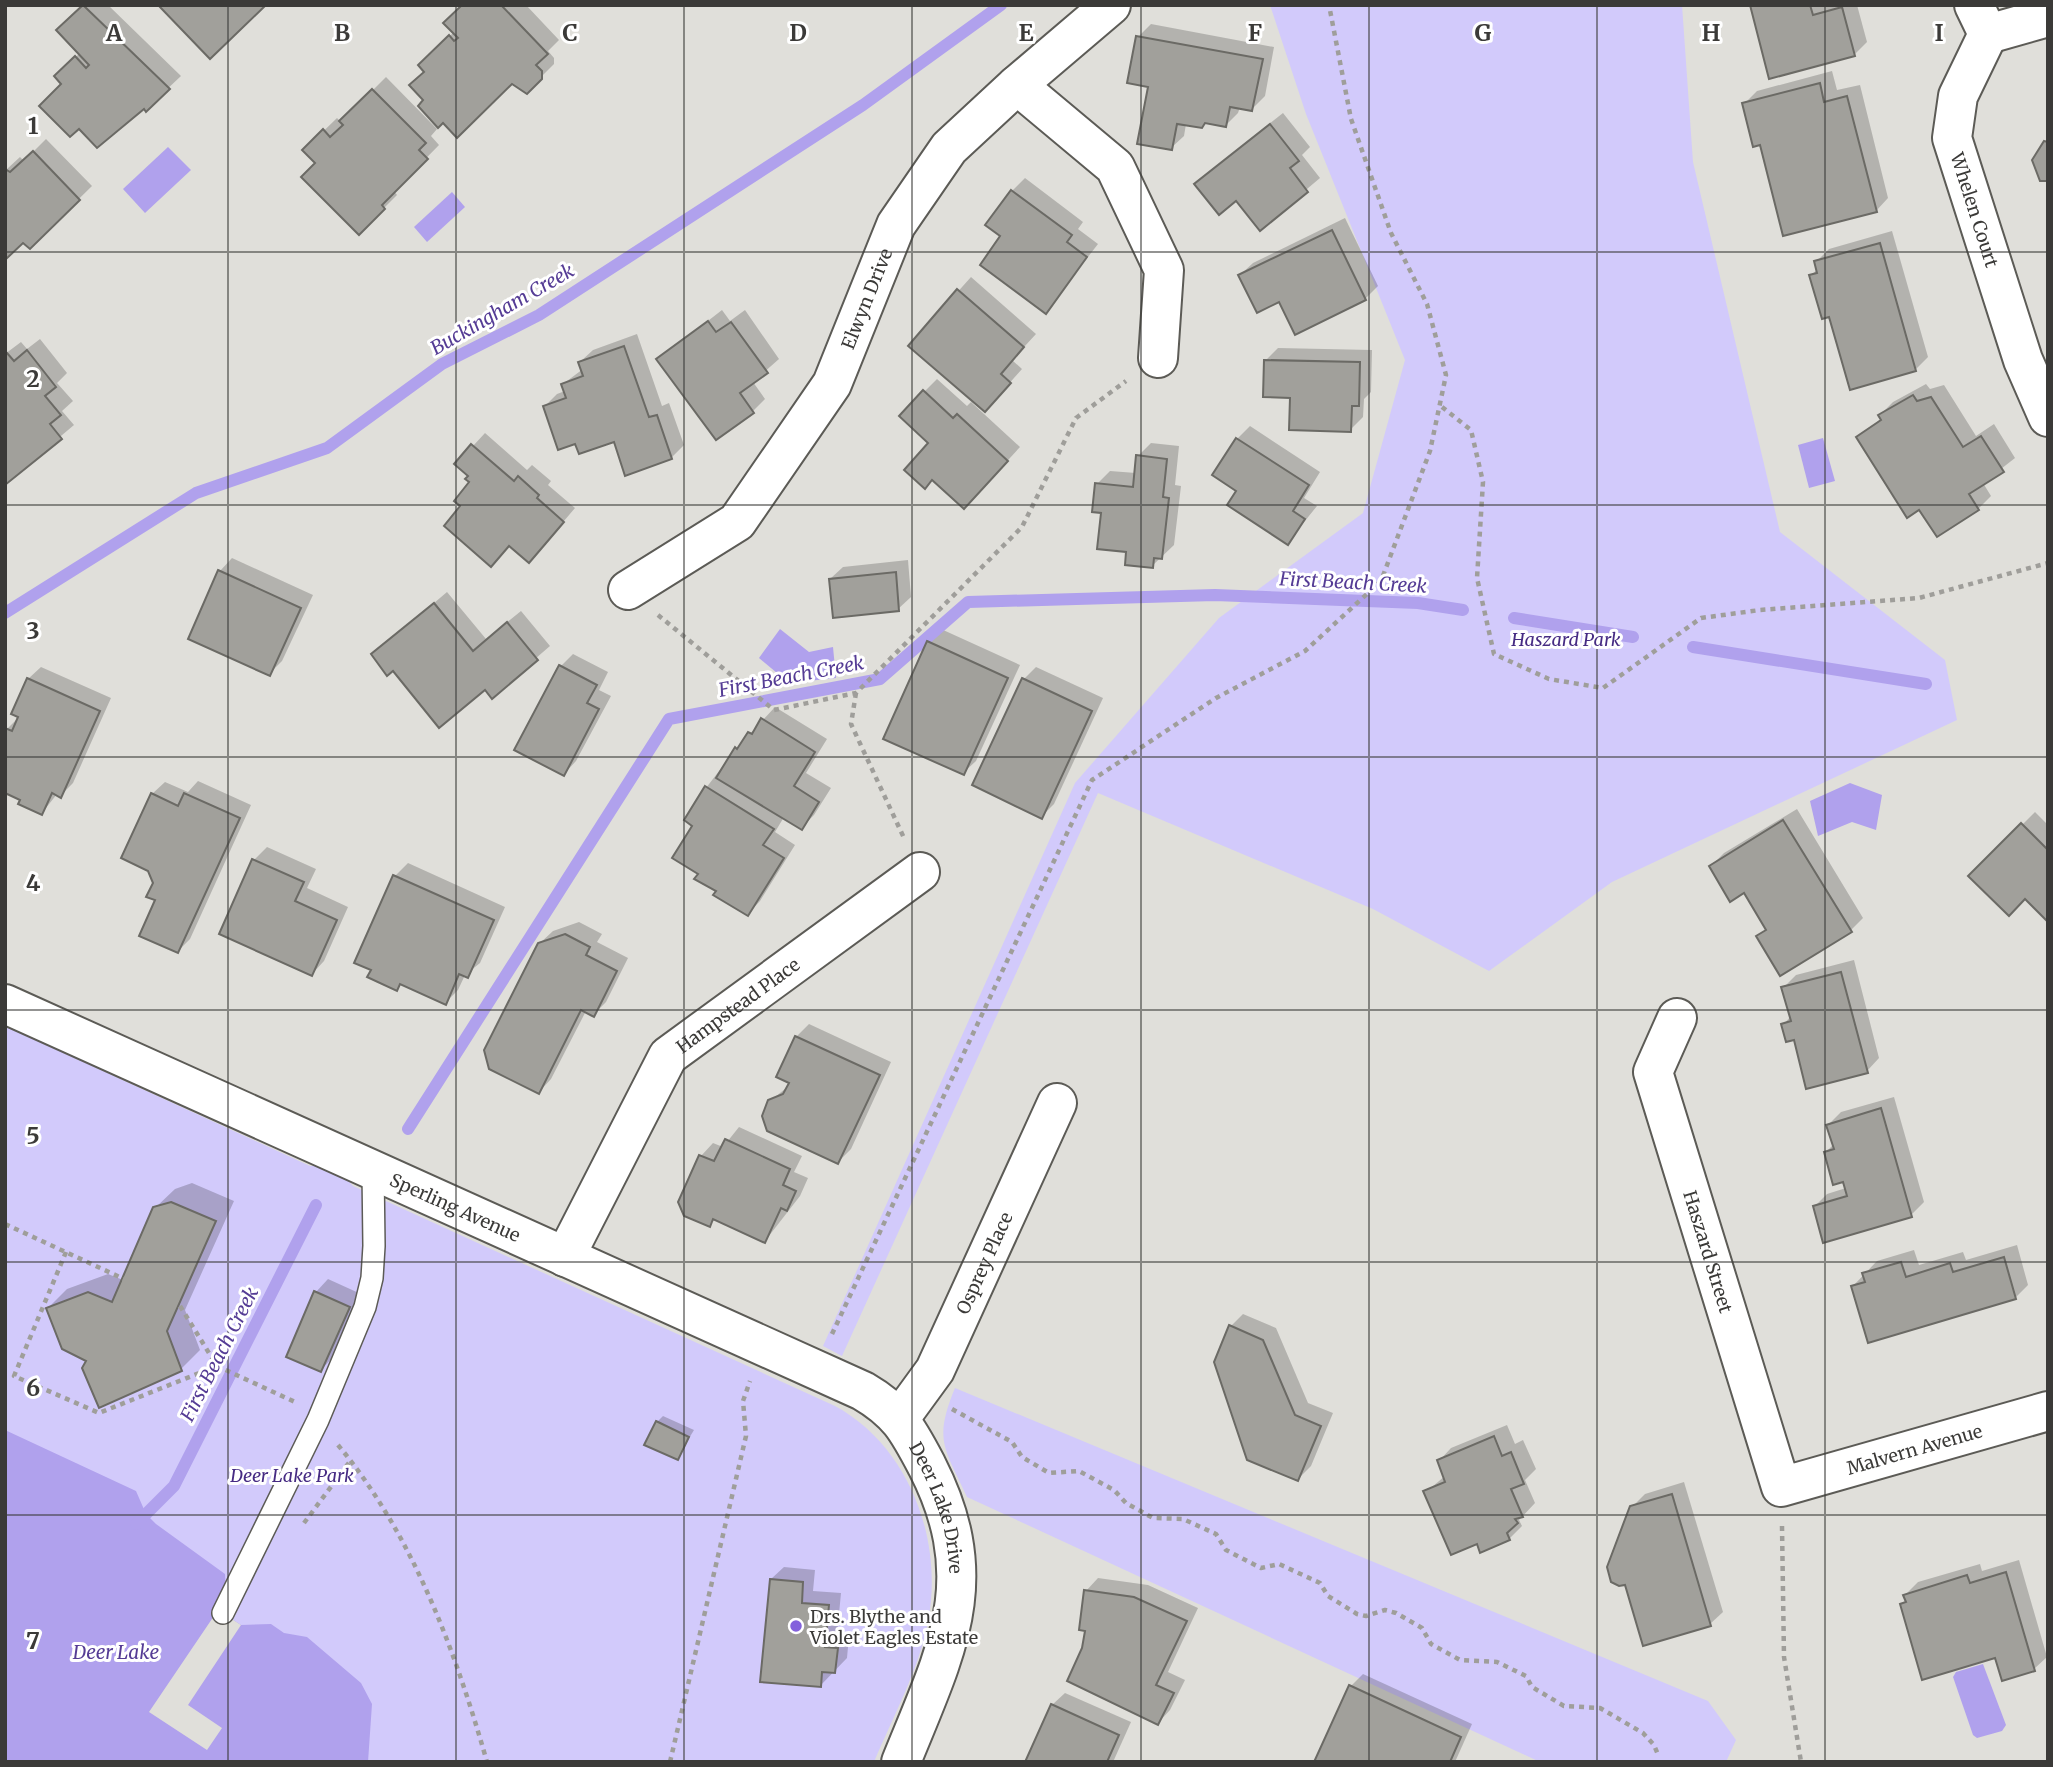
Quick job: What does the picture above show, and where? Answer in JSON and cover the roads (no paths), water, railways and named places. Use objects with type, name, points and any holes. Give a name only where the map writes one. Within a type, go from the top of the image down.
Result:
[{"type":"street","name":"Elwyn Drive","points":[[628,590],[737,522],[832,384],[895,225],[949,148],[1017,85],[1111,5]]},
{"type":"street","points":[[1981,20],[2048,17]]},
{"type":"street","name":"Whelen Court","points":[[1981,20],[1958,96],[1952,138],[2024,360],[2048,417]]},
{"type":"street","points":[[1017,85],[1115,167],[1164,271],[1158,358]]},
{"type":"street","name":"Hampstead Place","points":[[565,1257],[668,1056],[920,873]]},
{"type":"street","name":"Sperling Avenue","points":[[5,1004],[863,1391],[900,1418]]},
{"type":"street","name":"Haszard Street","points":[[1677,1018],[1653,1072],[1781,1488]]},
{"type":"street","name":"Osprey Place","points":[[900,1418],[935,1370],[1057,1103]]},
{"type":"street","name":"Malvern Avenue","points":[[1781,1488],[2048,1411]]},
{"type":"street","name":"Deer Lake Drive","points":[[900,1418],[938,1487],[950,1516],[956,1550],[957,1588],[954,1620],[944,1655],[901,1762]]},
{"type":"lane","points":[[223,1613],[318,1420],[354,1340],[372,1278],[376,1207],[373,1170]]},
{"type":"water","points":[[168,147],[191,170],[145,213],[123,189]]},
{"type":"water","points":[[452,192],[465,207],[427,242],[414,227]]},
{"type":"water","points":[[1823,438],[1835,481],[1809,488],[1798,445]]},
{"type":"water","points":[[780,629],[809,652],[833,647],[836,678],[789,683],[759,658]]},
{"type":"water","points":[[1850,783],[1882,795],[1876,830],[1852,822],[1818,836],[1810,801]]},
{"type":"water","name":"Deer Lake","points":[[5,1430],[136,1491],[146,1514],[156,1524],[225,1574],[226,1591],[218,1610],[241,1625],[271,1624],[284,1633],[307,1637],[361,1683],[372,1704],[368,1762],[5,1762]]},
{"type":"water","points":[[1983,1664],[2006,1725],[2002,1731],[1977,1738],[1973,1735],[1953,1677],[1956,1672]]},
{"type":"waterway","name":"Buckingham Creek","points":[[5,613],[196,493],[327,448],[442,364],[539,315],[863,105],[1001,5]]},
{"type":"waterway","name":"First Beach Creek","points":[[408,1129],[669,719],[880,679],[968,602],[1215,595],[1418,603],[1463,610]]},
{"type":"waterway","name":"First Beach Creek","points":[[1514,618],[1633,637]]},
{"type":"waterway","name":"First Beach Creek","points":[[1693,647],[1926,684]]},
{"type":"waterway","name":"First Beach Creek","points":[[136,1524],[174,1486],[316,1205]]},
{"type":"place","name":"Drs. Blythe and Violet Eagles Estate","points":[[796,1626]]},
{"type":"park label","name":"Haszard Park","points":[[1566,639]]},
{"type":"park label","name":"Deer Lake Park","points":[[292,1475]]}]
